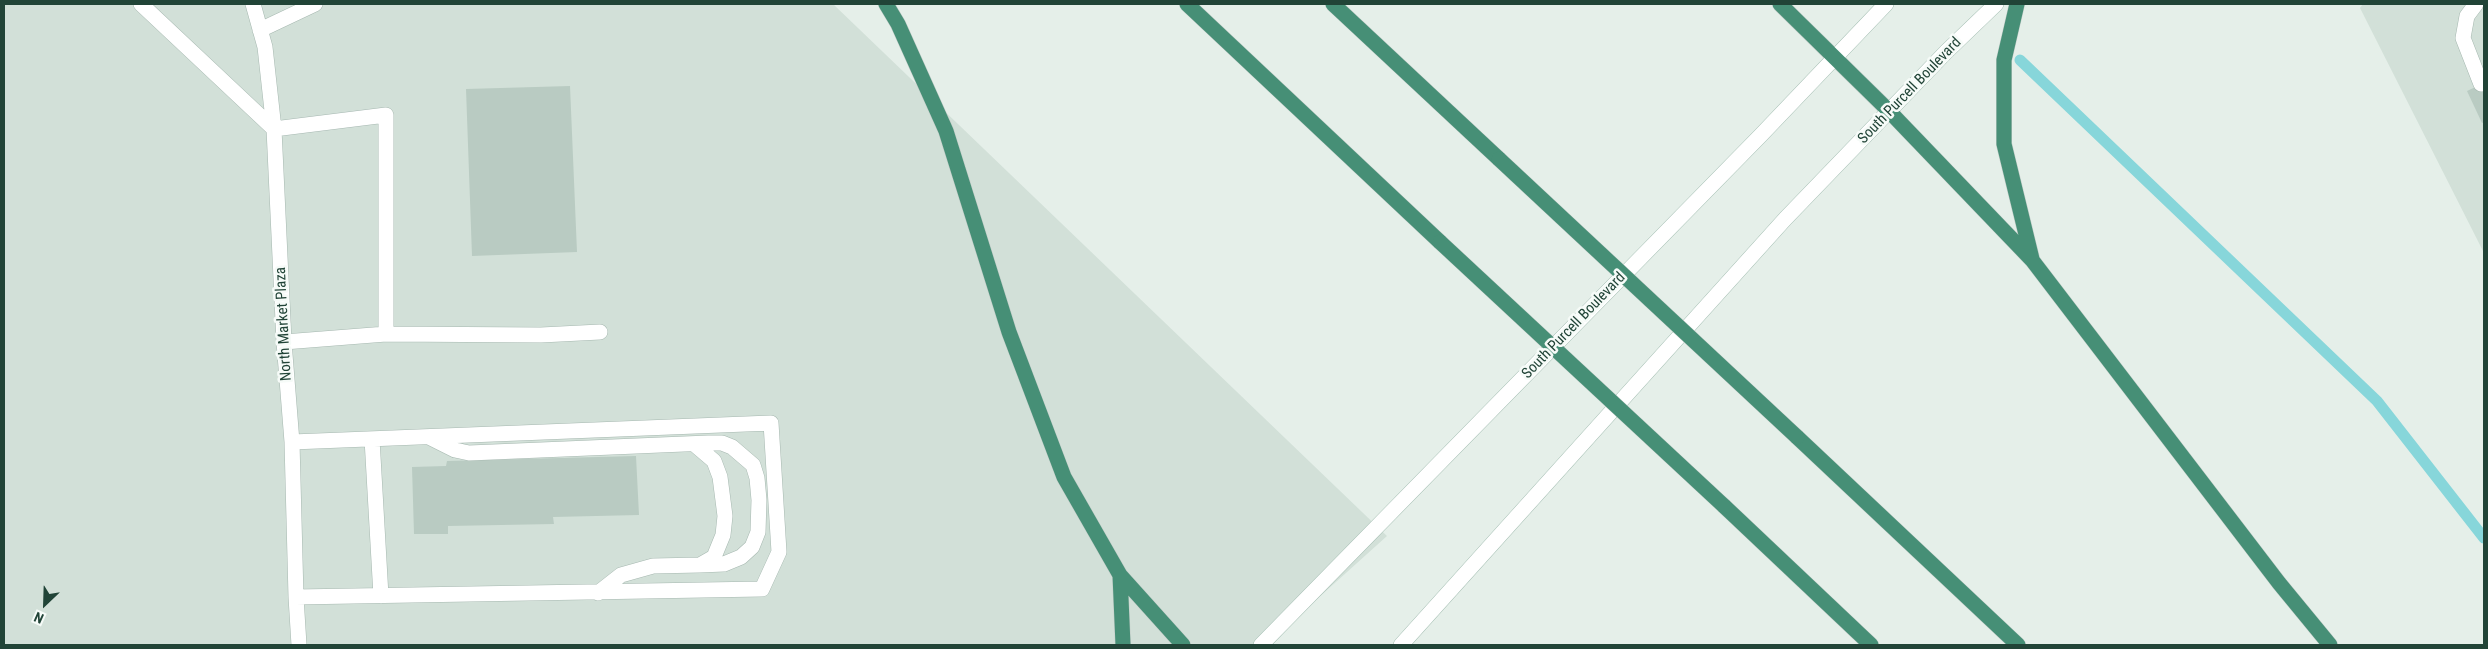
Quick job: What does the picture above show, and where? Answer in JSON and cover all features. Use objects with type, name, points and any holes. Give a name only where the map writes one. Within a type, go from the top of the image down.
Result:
[{"type":"highway","points":[[886,4],[898,24],[946,131],[1009,332],[1064,477],[1120,575],[1183,645]]},
{"type":"highway","points":[[1187,4],[1872,645]]},
{"type":"highway","points":[[1333,4],[2018,645]]},
{"type":"highway","points":[[1780,4],[1890,111],[2032,260],[2280,584],[2330,645]]},
{"type":"highway","points":[[2017,4],[2004,60],[2004,144],[2032,260]]},
{"type":"highway","points":[[1120,575],[1123,645]]},
{"type":"main road","points":[[140,4],[274,129],[386,115],[386,334]]},
{"type":"main road","name":"North Market Plaza","points":[[253,4],[265,47],[274,129],[284,342],[292,442],[299,645]]},
{"type":"main road","points":[[260,30],[314,4]]},
{"type":"main road","name":"South Purcell Boulevard","points":[[1261,645],[1761,135],[1886,4]]},
{"type":"main road","name":"South Purcell Boulevard","points":[[1401,645],[1785,219],[1996,4]]},
{"type":"main road","points":[[2476,4],[2467,16],[2463,38],[2481,84]]},
{"type":"main road","points":[[284,342],[386,334],[541,335],[600,332]]},
{"type":"main road","points":[[292,442],[771,423],[779,552],[762,589],[296,598]]},
{"type":"main road","points":[[428,437],[455,450],[469,453],[722,443],[743,454],[753,466],[757,478],[759,500],[758,532],[752,547],[741,557],[724,564],[653,566],[621,575],[598,593]]},
{"type":"main road","points":[[372,439],[381,596]]},
{"type":"main road","points":[[694,444],[714,461],[720,477],[725,516],[720,545],[714,557],[700,565]]},
{"type":"shaded area","points":[[4,4],[833,4],[1387,536],[1266,645],[4,645]]},
{"type":"shaded area","points":[[2363,4],[2484,4],[2484,253],[2360,8]]},
{"type":"building","points":[[2484,83],[2484,122],[2482,123],[2467,91]]},
{"type":"building","points":[[570,86],[577,252],[472,256],[466,89]]},
{"type":"building","points":[[636,456],[639,515],[553,517],[554,524],[448,526],[448,534],[414,534],[412,467],[446,466],[447,461]]},
{"type":"waterway","points":[[2020,60],[2377,401],[2484,538]]}]
